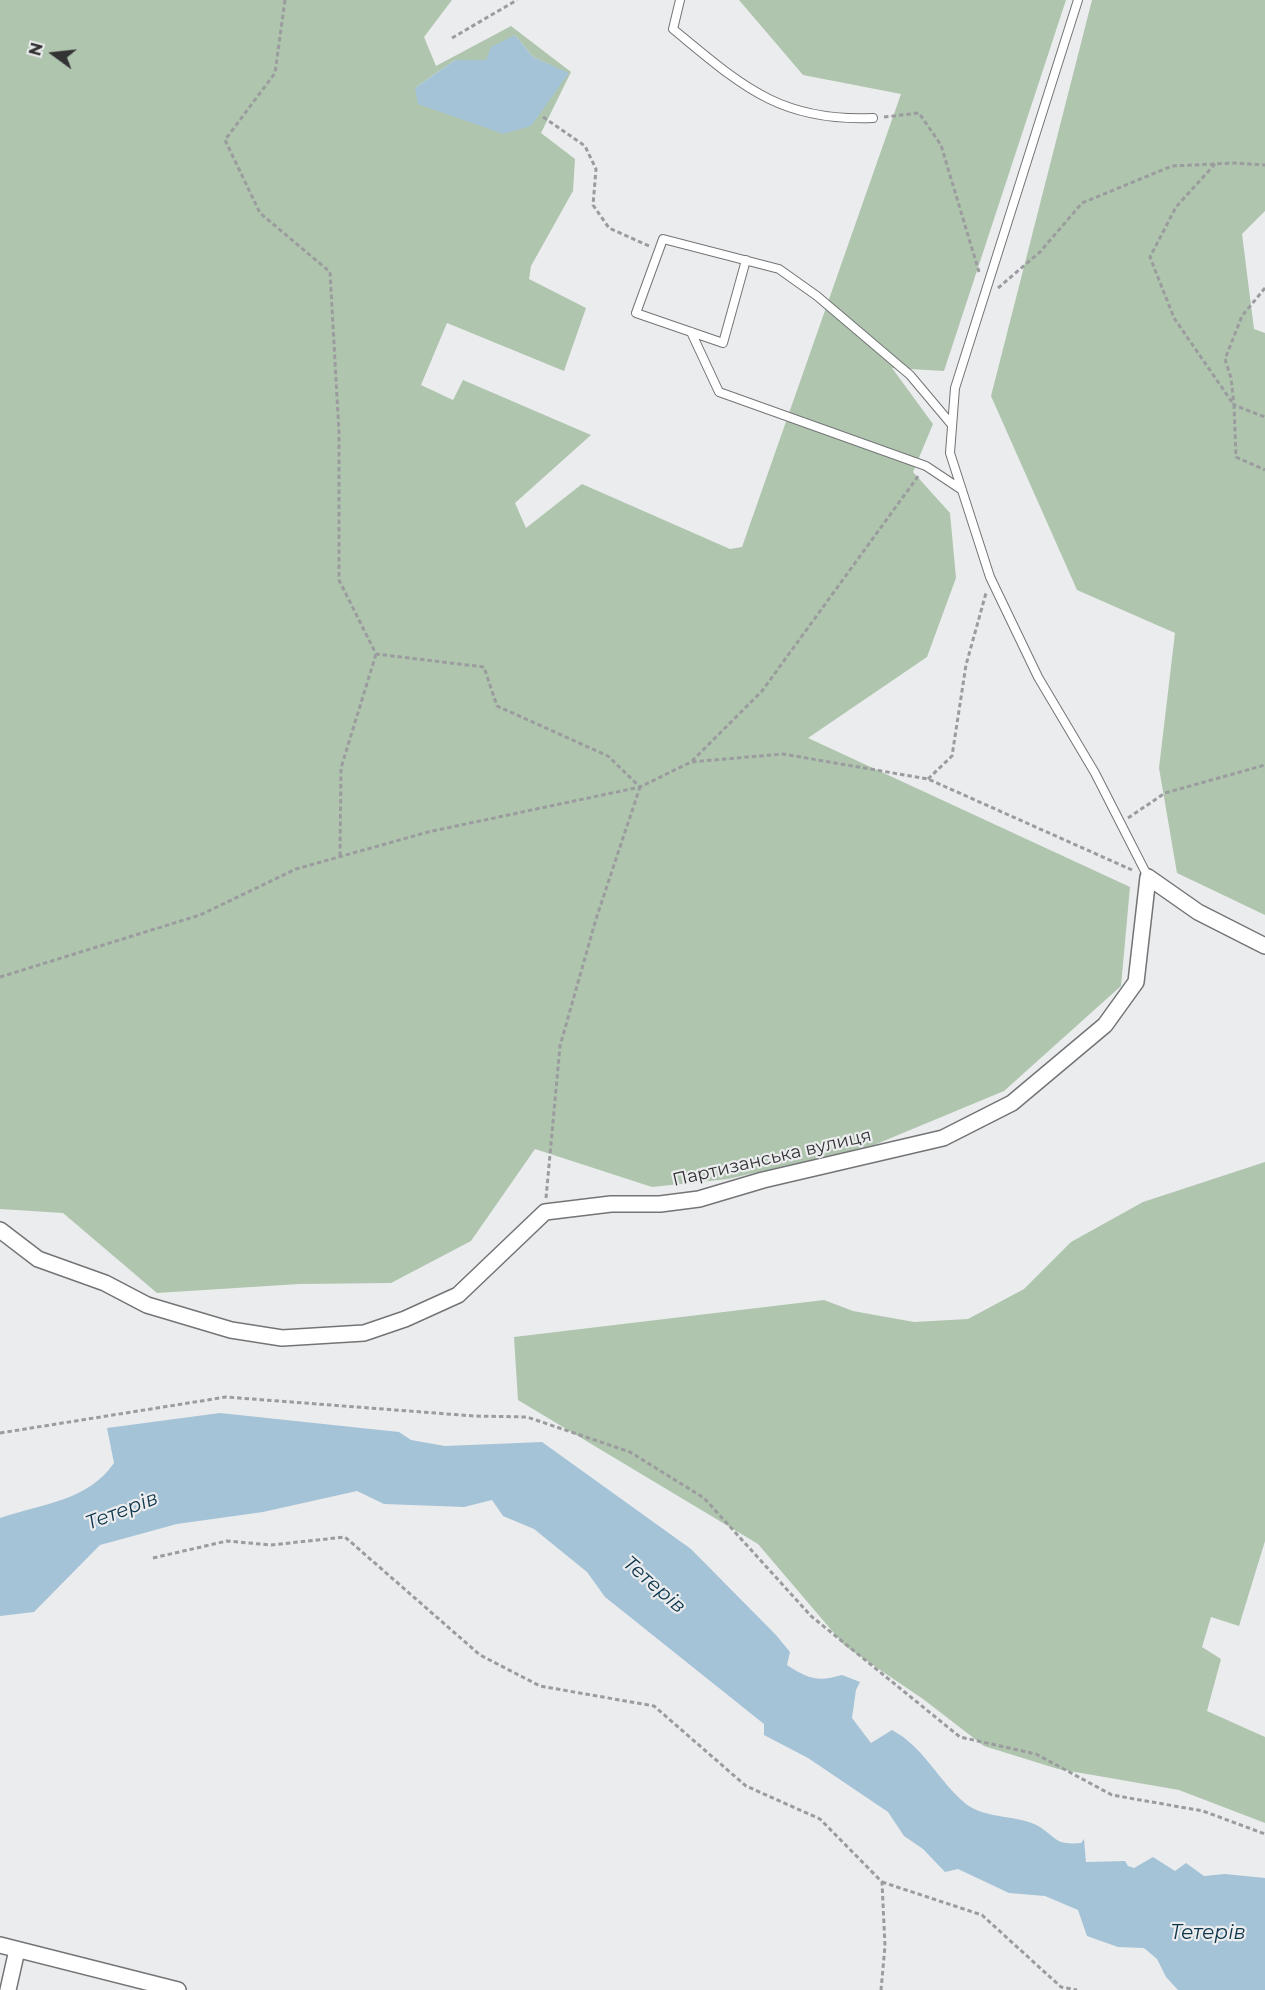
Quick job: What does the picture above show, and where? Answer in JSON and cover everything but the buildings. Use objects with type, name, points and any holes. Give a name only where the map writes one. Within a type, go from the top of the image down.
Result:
[{"type":"street","points":[[1148,877],[1198,912],[1265,946]]},
{"type":"street","name":"Партизанська вулиця","points":[[545,1212],[611,1204],[660,1204],[699,1199],[763,1180],[944,1138],[1012,1103],[1105,1025],[1136,982],[1148,877]]},
{"type":"street","points":[[0,1230],[38,1259],[105,1283],[147,1305],[231,1330],[282,1338],[364,1333],[405,1319],[458,1295],[545,1212]]},
{"type":"street","points":[[0,1945],[178,1990]]},
{"type":"street","points":[[8,1990],[17,1950]]},
{"type":"lane","points":[[680,0],[673,29],[759,96],[807,114],[873,118]]},
{"type":"lane","points":[[1078,0],[1019,178],[986,298],[955,388],[950,453],[990,577],[1038,677],[1095,773],[1148,877]]},
{"type":"lane","points":[[746,260],[723,343],[636,313],[663,239],[746,260],[779,269],[817,296],[910,375],[952,425]]},
{"type":"lane","points":[[691,332],[719,392],[926,466],[962,490]]},
{"type":"path","points":[[285,0],[275,73],[225,140],[260,213],[330,272],[339,433],[339,580],[376,654],[340,768],[340,857]]},
{"type":"path","points":[[452,38],[517,0]]},
{"type":"path","points":[[873,118],[919,113],[941,145],[960,202],[986,298],[1040,252],[1082,203],[1172,166],[1265,165]]},
{"type":"path","points":[[543,117],[585,146],[596,169],[593,205],[609,228],[659,250]]},
{"type":"path","points":[[1215,164],[1176,207],[1150,256],[1174,318],[1233,405],[1265,417]]},
{"type":"path","points":[[1265,288],[1242,316],[1225,358],[1231,378],[1236,456],[1265,470]]},
{"type":"path","points":[[0,977],[200,915],[296,869],[428,832],[640,787],[691,762],[762,692],[926,466]]},
{"type":"path","points":[[928,779],[952,756],[966,665],[990,577]]},
{"type":"path","points":[[376,654],[484,667],[497,706],[608,756],[640,787]]},
{"type":"path","points":[[691,762],[783,754],[928,779],[1148,877]]},
{"type":"path","points":[[1121,823],[1165,793],[1265,765]]},
{"type":"path","points":[[545,1212],[560,1046],[596,919],[640,787]]},
{"type":"path","points":[[0,1432],[226,1397],[474,1416],[527,1417],[630,1452],[704,1498],[811,1616],[960,1737],[1036,1754],[1113,1795],[1203,1811],[1265,1834]]},
{"type":"path","points":[[153,1558],[227,1540],[271,1545],[345,1537],[480,1655],[540,1686],[654,1706],[746,1786],[820,1819],[882,1882],[982,1915],[1061,1987],[1077,1990]]},
{"type":"path","points":[[881,1990],[885,1947],[882,1882]]},
{"type":"green space","points":[[0,0],[452,0],[424,37],[436,66],[511,26],[571,72],[541,133],[575,159],[573,191],[531,266],[529,279],[586,308],[564,371],[447,323],[421,385],[453,400],[463,380],[591,435],[515,503],[526,528],[582,484],[730,549],[742,547],[901,94],[803,75],[739,0],[1066,0],[944,371],[892,368],[933,424],[913,472],[950,513],[956,578],[927,657],[808,738],[1130,887],[1121,986],[1004,1091],[874,1145],[728,1179],[652,1187],[535,1149],[471,1241],[391,1283],[299,1284],[157,1293],[63,1213],[0,1209]],"holes":[[[515,35],[533,57],[569,74],[415,88],[455,60],[486,60]]]},
{"type":"green space","points":[[1092,0],[1265,0],[1265,211],[1242,234],[1254,329],[1265,333],[1265,915],[1177,873],[1159,768],[1175,633],[1077,590],[991,396]]},
{"type":"green space","points":[[1265,1162],[1265,1541],[1239,1626],[1211,1617],[1202,1647],[1221,1659],[1207,1711],[1265,1737],[1265,1823],[1179,1790],[1058,1769],[984,1746],[923,1699],[845,1646],[758,1544],[518,1400],[514,1337],[824,1300],[853,1311],[914,1322],[968,1319],[1024,1289],[1071,1242],[1143,1202]]},
{"type":"water","points":[[515,35],[533,57],[569,73],[531,126],[503,134],[418,104],[415,88],[455,60],[486,60],[491,47]]},
{"type":"water","name":"Тетерів","points":[[220,1413],[399,1432],[411,1440],[445,1446],[542,1442],[691,1549],[776,1635],[790,1652],[787,1665],[813,1678],[842,1675],[860,1682],[856,1690],[852,1718],[871,1743],[892,1730],[903,1737],[922,1755],[956,1795],[974,1809],[1032,1823],[1061,1842],[1081,1843],[1084,1839],[1086,1862],[1125,1861],[1128,1866],[1134,1868],[1153,1857],[1175,1871],[1186,1863],[1204,1876],[1225,1874],[1265,1878],[1265,1990],[1178,1990],[1166,1977],[1157,1959],[1144,1948],[1118,1947],[1087,1936],[1078,1910],[1045,1896],[1009,1893],[958,1869],[945,1872],[923,1849],[904,1836],[888,1812],[808,1758],[764,1735],[764,1724],[605,1597],[587,1572],[534,1529],[503,1516],[492,1500],[464,1507],[384,1504],[357,1491],[263,1512],[177,1524],[100,1545],[34,1612],[0,1616],[0,1518],[63,1500],[91,1486],[103,1476],[114,1463],[107,1428]]}]
